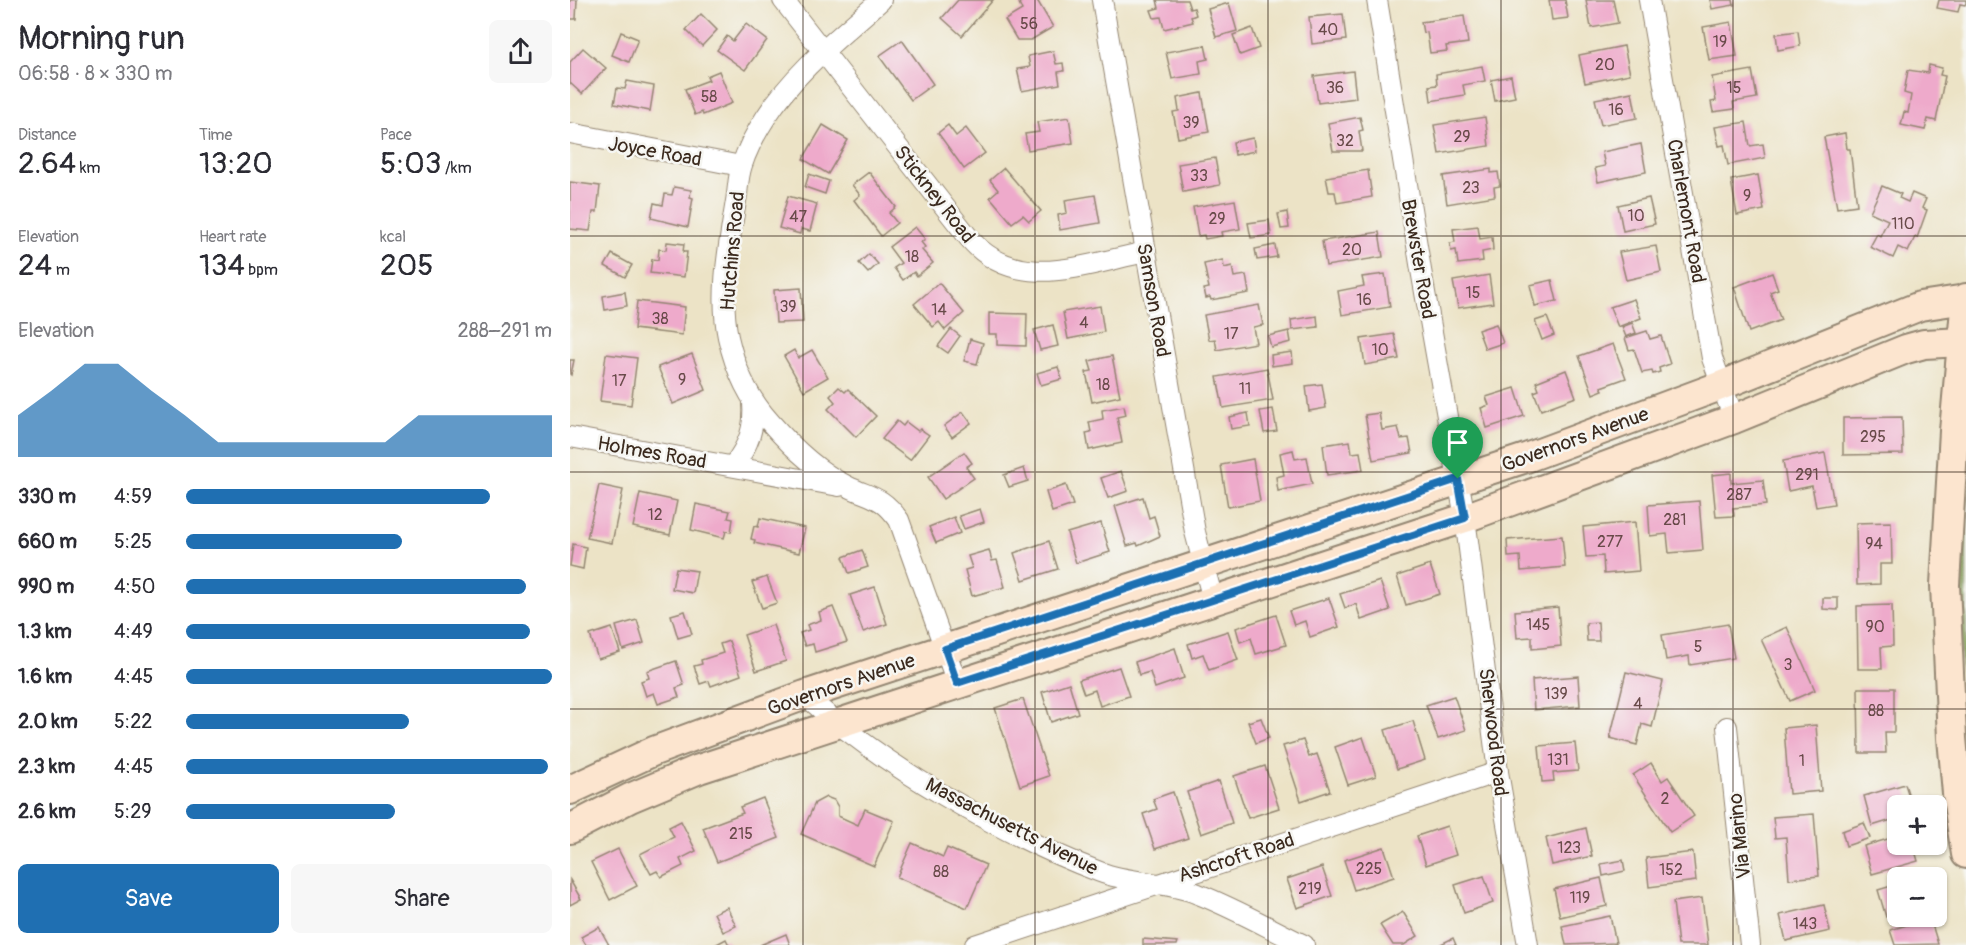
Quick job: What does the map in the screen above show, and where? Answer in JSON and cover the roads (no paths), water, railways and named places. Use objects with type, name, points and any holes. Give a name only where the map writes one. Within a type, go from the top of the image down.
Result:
[{"type":"street","name":"Stickney Road","points":[[783,0],[969,238],[995,261],[1019,270],[1045,271],[1146,252]]},
{"type":"street","name":"Hutchins Road","points":[[881,0],[822,50],[767,116],[741,166],[730,235],[726,316],[734,356],[753,402],[792,444],[818,467],[848,487],[862,491],[883,502],[899,520],[957,683]]},
{"type":"street","name":"Samson Road","points":[[1102,0],[1195,532],[1213,600]]},
{"type":"street","name":"Brewster Road","points":[[1377,0],[1411,211],[1465,518]]},
{"type":"street","name":"Charlemont Road","points":[[1649,0],[1712,358],[1720,386],[1734,419]]},
{"type":"street","name":"Joyce Road","points":[[570,133],[741,166]]},
{"type":"street","name":"Governors Avenue","points":[[570,790],[654,751],[805,695],[1595,434],[1920,306],[1966,298]]},
{"type":"street","points":[[1966,298],[1954,432],[1945,585],[1952,738],[1958,804],[1966,854]]},
{"type":"street","name":"Governors Avenue","points":[[570,829],[630,798],[699,769],[1465,518],[1734,419],[1906,349],[1924,344],[1963,342]]},
{"type":"street","name":"Holmes Road","points":[[733,466],[746,448],[752,432],[753,402]]},
{"type":"street","name":"Holmes Road","points":[[570,437],[848,487]]},
{"type":"street","name":"Sherwood Road","points":[[1465,518],[1498,772],[1528,945]]},
{"type":"street","name":"Massachusetts Avenue","points":[[805,695],[835,723],[935,788],[1029,839],[1102,873],[1197,893],[1304,945]]},
{"type":"street","name":"Via Marino","points":[[1727,727],[1750,945]]},
{"type":"street","name":"Ashcroft Road","points":[[975,945],[1498,772]]}]
